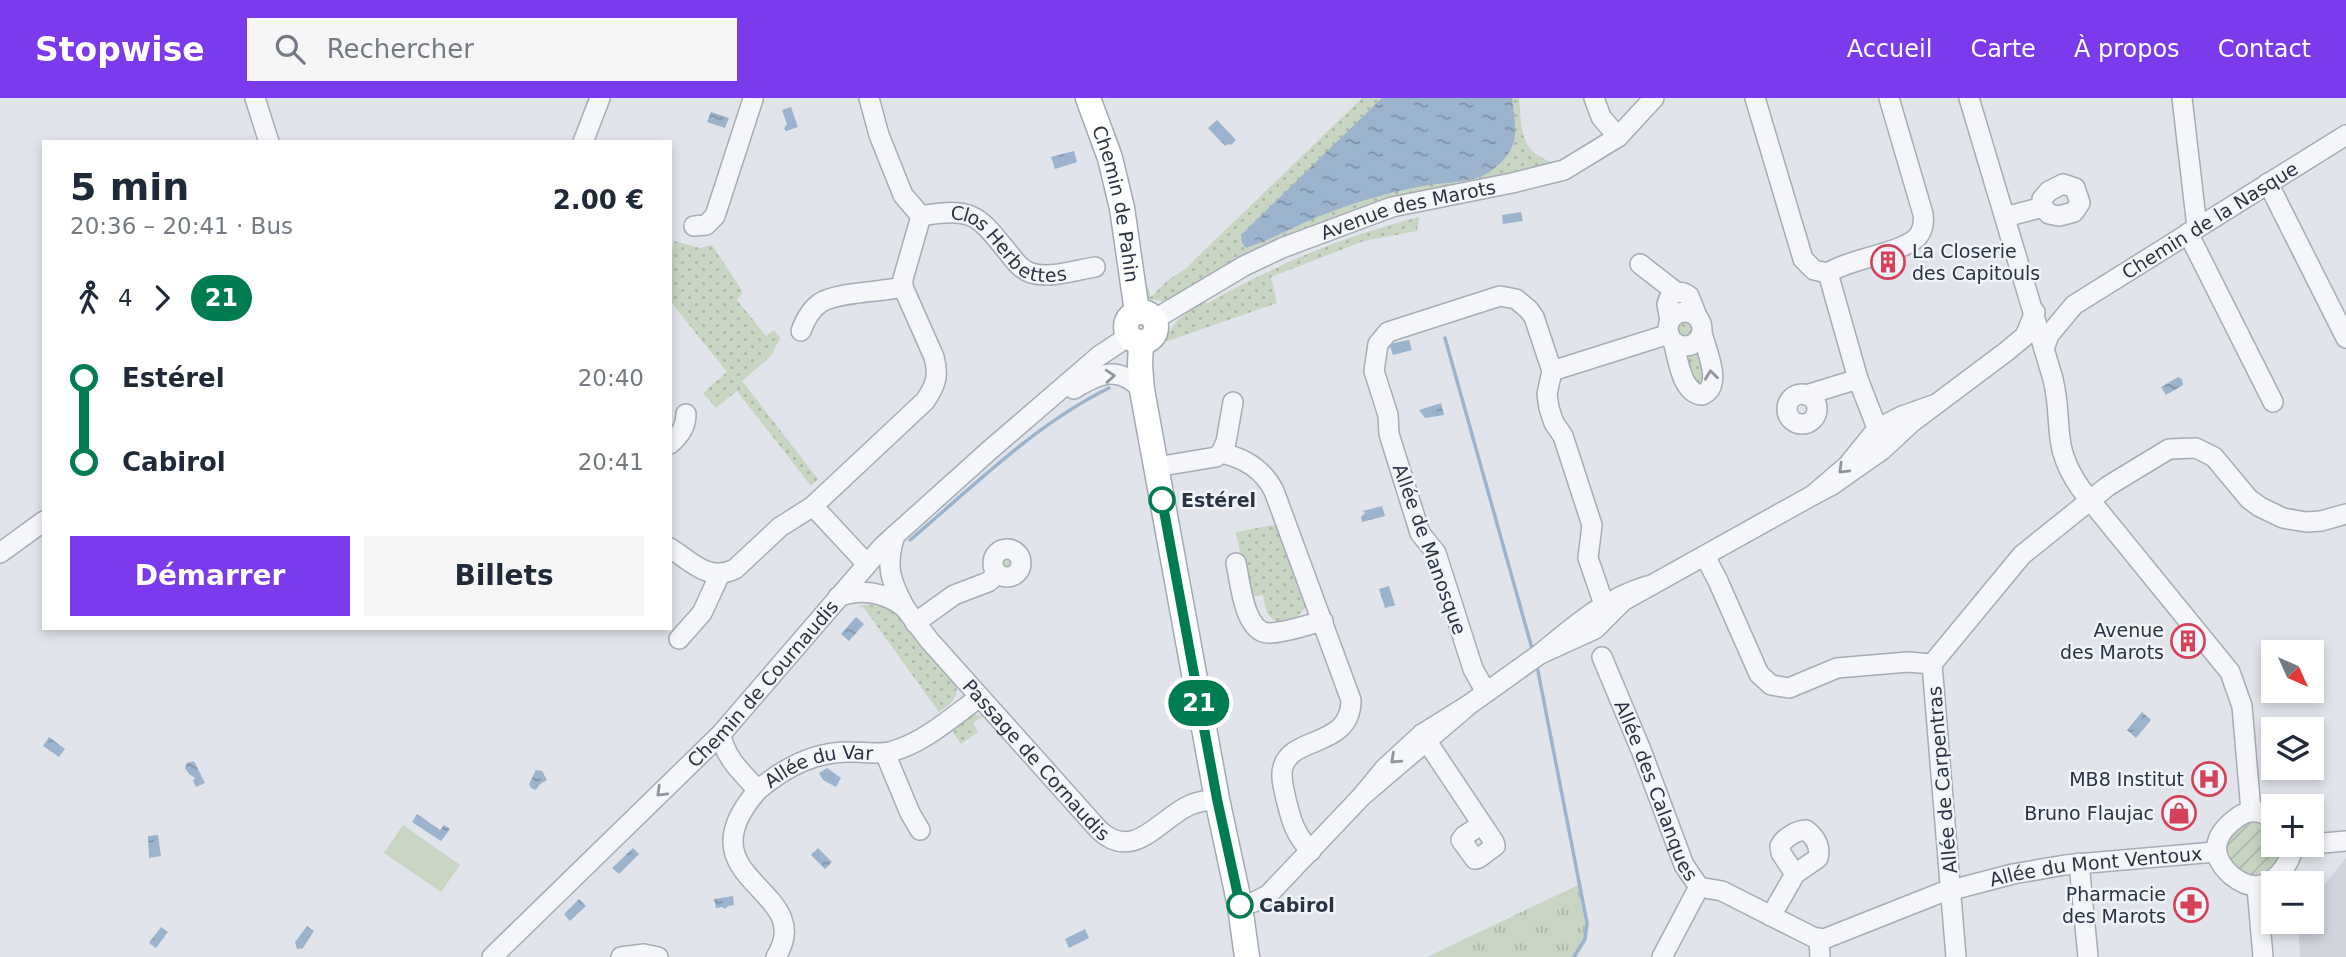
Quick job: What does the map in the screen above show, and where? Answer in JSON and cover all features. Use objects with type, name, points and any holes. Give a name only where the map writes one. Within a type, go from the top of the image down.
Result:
[{"type":"main road","name":"Chemin de Pahin","points":[[1088,98],[1110,158],[1146,315]]},
{"type":"main road","points":[[1146,315],[1156,327],[1149,340],[1135,339],[1142,390],[1217,799],[1240,906],[1247,957]]},
{"type":"street","points":[[255,98],[268,140]]},
{"type":"street","points":[[584,140],[600,98]]},
{"type":"street","points":[[694,226],[706,225],[715,216],[752,98]]},
{"type":"street","points":[[672,549],[705,572],[720,574],[735,569],[780,527],[813,506],[925,401],[935,388],[938,377],[934,357],[903,287],[904,269],[921,216],[903,194],[879,135],[869,98]]},
{"type":"street","points":[[1594,98],[1601,117],[1618,136]]},
{"type":"street","name":"Avenue des Marots","points":[[1146,315],[1282,248],[1392,207],[1564,170],[1618,136],[1654,98]]},
{"type":"street","points":[[1755,98],[1803,259],[1811,268],[1828,274],[1849,262],[1907,244],[1916,238],[1922,229],[1923,214],[1889,98]]},
{"type":"street","points":[[1969,98],[2036,316],[2055,390],[2058,438],[2063,458],[2090,500],[2230,672],[2242,706],[2250,811]]},
{"type":"street","points":[[2182,98],[2193,230],[2273,402]]},
{"type":"street","name":"Chemin de la Nasque","points":[[2044,349],[2049,335],[2074,305],[2346,135]]},
{"type":"street","points":[[2268,183],[2346,338]]},
{"type":"street","points":[[2005,217],[2043,206]]},
{"type":"street","name":"Clos Herbettes","points":[[921,216],[961,213],[977,218],[985,224],[1018,266],[1032,273],[1055,274],[1095,267]]},
{"type":"street","points":[[1640,264],[1675,292],[1689,296],[1714,381],[1711,390],[1702,395],[1689,390],[1671,332],[1667,304],[1675,292]]},
{"type":"street","points":[[1828,274],[1858,379],[1881,438],[1870,452]]},
{"type":"street","points":[[801,331],[806,318],[827,299],[903,287]]},
{"type":"street","name":"Allée de Manosque","points":[[1486,692],[1473,669],[1436,553],[1420,534],[1389,434],[1388,415],[1374,371],[1377,347],[1382,337],[1390,331],[1505,295],[1516,299],[1532,313],[1552,371],[1547,394],[1549,408],[1554,424],[1563,436],[1592,525],[1588,558],[1593,623]]},
{"type":"street","name":"Chemin de la Nasque","points":[[2036,316],[2074,305]]},
{"type":"street","points":[[1552,371],[1671,332],[1681,312],[1692,313],[1699,324],[1698,341],[1687,346],[1681,346],[1671,332]]},
{"type":"street","points":[[2036,316],[2044,325],[2060,319]]},
{"type":"street","points":[[1240,906],[1268,895],[1362,796],[1424,738],[1469,704],[1535,657],[1593,623],[1647,586],[1813,495],[1848,465],[1901,431],[2007,351],[2025,336],[2036,316]]},
{"type":"street","name":"Chemin de Cournaudis","points":[[492,957],[716,739],[869,560],[896,534],[1099,356],[1135,339]]},
{"type":"street","points":[[2007,351],[2044,349]]},
{"type":"street","name":"Chemin de Cournaudis","points":[[1034,413],[1080,385],[1108,373],[1125,375],[1142,390]]},
{"type":"street","points":[[1806,395],[1858,379]]},
{"type":"street","points":[[1156,467],[1216,457],[1221,453],[1226,442],[1233,402]]},
{"type":"street","points":[[1877,429],[1902,416],[1936,404]]},
{"type":"street","points":[[672,442],[681,433],[686,421],[685,414]]},
{"type":"street","points":[[1877,429],[1891,433],[1901,431]]},
{"type":"street","name":"Allée de Carpentras","points":[[1956,957],[1932,664],[2022,555],[2108,486],[2169,449],[2196,448],[2214,457],[2241,491],[2271,514],[2306,522],[2346,514]]},
{"type":"street","points":[[1221,453],[1246,461],[1266,478],[1350,692],[1350,713],[1344,724],[1334,733],[1288,757],[1282,767],[1281,775],[1292,823],[1298,836],[1311,851]]},
{"type":"street","name":"Passage de Cornaudis","points":[[813,506],[890,577],[910,615]]},
{"type":"street","points":[[0,553],[42,522]]},
{"type":"street","points":[[878,594],[885,588],[890,577],[890,552],[896,534]]},
{"type":"street","points":[[1705,556],[1759,674],[1771,685],[1789,688],[1837,668],[1932,664]]},
{"type":"street","points":[[1236,563],[1249,619],[1256,629],[1269,633],[1323,621]]},
{"type":"street","points":[[679,639],[702,612],[720,574]]},
{"type":"street","points":[[910,615],[984,584],[998,574]]},
{"type":"street","name":"Passage de Cornaudis","points":[[838,597],[852,591],[891,598],[910,615],[1099,830],[1113,840],[1125,842],[1140,839],[1188,806],[1217,799]]},
{"type":"street","name":"Allée des Calanques","points":[[1593,623],[1589,644],[1602,657],[1642,750],[1684,865],[1699,887],[1662,957]]},
{"type":"street","name":"Allée du Var","points":[[776,957],[785,938],[783,918],[777,907],[739,866],[733,850],[738,818],[743,809],[758,790],[780,773],[816,756],[838,752],[886,753],[917,741],[980,697]]},
{"type":"street","points":[[1424,738],[1481,825]]},
{"type":"street","name":"Allée du Var","points":[[716,739],[739,771],[758,790]]},
{"type":"street","name":"Allée du Var","points":[[886,753],[910,813],[920,830]]},
{"type":"street","points":[[2261,812],[2250,811],[2242,814],[2228,826],[2218,840],[2216,852],[2220,863],[2238,881],[2257,887],[2270,882],[2281,872],[2290,857]]},
{"type":"street","points":[[2324,843],[2346,841]]},
{"type":"street","name":"Allée du Mont Ventoux","points":[[1819,948],[1836,936],[1922,899],[2025,871],[2079,863],[2216,852]]},
{"type":"street","points":[[2079,863],[2088,957]]},
{"type":"street","points":[[1771,916],[1795,874]]},
{"type":"street","points":[[1699,887],[1721,891],[1771,916],[1819,948]]},
{"type":"street","points":[[2257,887],[2263,957]]},
{"type":"street","points":[[621,957],[644,954],[658,957]]},
{"type":"shaded area","points":[[2346,858],[2346,957],[2300,957],[2299,934],[2324,934],[2324,885]]},
{"type":"green space","points":[[1362,98],[1519,98],[1525,139],[1535,153],[1556,163],[1364,207],[1286,236],[1245,255],[1167,302],[1147,299],[1141,290],[1147,285],[1151,297],[1167,281],[1185,269]]},
{"type":"green space","points":[[1419,217],[1417,231],[1364,241],[1271,277],[1277,303],[1165,342],[1163,340],[1177,321],[1202,300],[1208,303],[1259,276],[1336,243]]},
{"type":"green space","points":[[674,241],[700,248],[712,245],[743,292],[737,300],[766,336],[774,330],[780,338],[771,356],[742,381],[818,479],[811,486],[737,391],[716,408],[703,393],[727,372],[672,303]]},
{"type":"green space","points":[[1686,316],[1694,321],[1697,332],[1690,341],[1682,341],[1673,325],[1678,318]]},
{"type":"green space","points":[[1698,346],[1708,383],[1693,386],[1685,351]]},
{"type":"green space","points":[[1279,524],[1307,604],[1294,619],[1282,622],[1271,618],[1263,595],[1249,597],[1236,532]]},
{"type":"green space","points":[[1007,554],[1013,557],[1016,563],[1013,569],[1007,572],[1001,569],[998,563],[1001,557]]},
{"type":"green space","points":[[868,604],[889,608],[899,615],[956,685],[955,698],[950,704],[939,712],[864,608],[858,606]]},
{"type":"green space","points":[[972,714],[983,716],[973,723],[978,732],[961,744],[950,728]]},
{"type":"green space","points":[[2251,819],[2261,822],[2261,857],[2282,857],[2271,871],[2261,871],[2261,875],[2245,877],[2225,856],[2227,837]]},
{"type":"green space","points":[[403,825],[460,865],[441,892],[384,853]]},
{"type":"green space","points":[[1578,885],[1586,928],[1585,939],[1572,957],[1427,957]]},
{"type":"water","points":[[1382,98],[1512,98],[1515,129],[1512,146],[1501,162],[1478,177],[1415,187],[1360,202],[1246,248],[1241,235]]},
{"type":"water","points":[[791,107],[798,127],[786,131],[784,128],[787,124],[782,110]]},
{"type":"water","points":[[711,112],[729,118],[725,128],[707,122]]},
{"type":"water","points":[[1217,120],[1236,140],[1231,145],[1225,146],[1208,128]]},
{"type":"water","points":[[1074,151],[1077,162],[1055,169],[1051,157]]},
{"type":"water","points":[[1521,212],[1523,221],[1503,224],[1502,215]]},
{"type":"water","points":[[1409,340],[1412,350],[1393,355],[1389,344]]},
{"type":"water","points":[[2178,377],[2182,379],[2183,385],[2166,395],[2161,387]]},
{"type":"water","points":[[1441,403],[1444,415],[1425,418],[1419,410]]},
{"type":"water","points":[[1382,506],[1385,516],[1362,522],[1361,517],[1365,513],[1363,511]]},
{"type":"water","points":[[1389,586],[1395,605],[1385,608],[1379,589]]},
{"type":"water","points":[[856,617],[864,624],[849,641],[841,634]]},
{"type":"water","points":[[2142,712],[2151,720],[2136,738],[2127,730]]},
{"type":"water","points":[[49,737],[65,749],[59,757],[43,746]]},
{"type":"water","points":[[194,761],[205,783],[196,787],[193,781],[195,778],[185,768],[187,763]]},
{"type":"water","points":[[827,768],[841,778],[836,787],[823,780],[819,773]]},
{"type":"water","points":[[536,770],[542,771],[547,780],[536,790],[529,784]]},
{"type":"water","points":[[417,814],[440,830],[444,825],[450,829],[441,841],[412,822]]},
{"type":"water","points":[[158,835],[161,856],[149,858],[148,836]]},
{"type":"water","points":[[633,848],[639,854],[619,874],[612,868]]},
{"type":"water","points":[[818,848],[832,862],[825,869],[811,855]]},
{"type":"water","points":[[733,896],[734,905],[725,909],[716,908],[714,899]]},
{"type":"water","points":[[579,899],[586,906],[570,921],[564,914]]},
{"type":"water","points":[[307,926],[314,931],[303,948],[297,949],[295,942]]},
{"type":"water","points":[[161,927],[168,932],[156,948],[149,943]]},
{"type":"water","points":[[1085,929],[1089,938],[1069,948],[1065,939]]},
{"type":"waterway","points":[[1445,338],[1533,652]]},
{"type":"waterway","points":[[910,540],[1030,438],[1109,388]]},
{"type":"waterway","points":[[1537,666],[1587,923],[1585,939],[1574,957]]},
{"type":"bus line","name":"21","points":[[1162,500],[1217,799],[1240,905]]},
{"type":"place","name":"La Closerie des Capitouls","points":[[1888,262]]},
{"type":"place","name":"Estérel","points":[[1162,500]]},
{"type":"place","name":"Avenue des Marots","points":[[2188,641]]},
{"type":"place","name":"MB8 Institut","points":[[2209,779]]},
{"type":"place","name":"Bruno Flaujac","points":[[2179,813]]},
{"type":"place","name":"Cabirol","points":[[1240,905]]},
{"type":"place","name":"Pharmacie des Marots","points":[[2191,905]]}]
